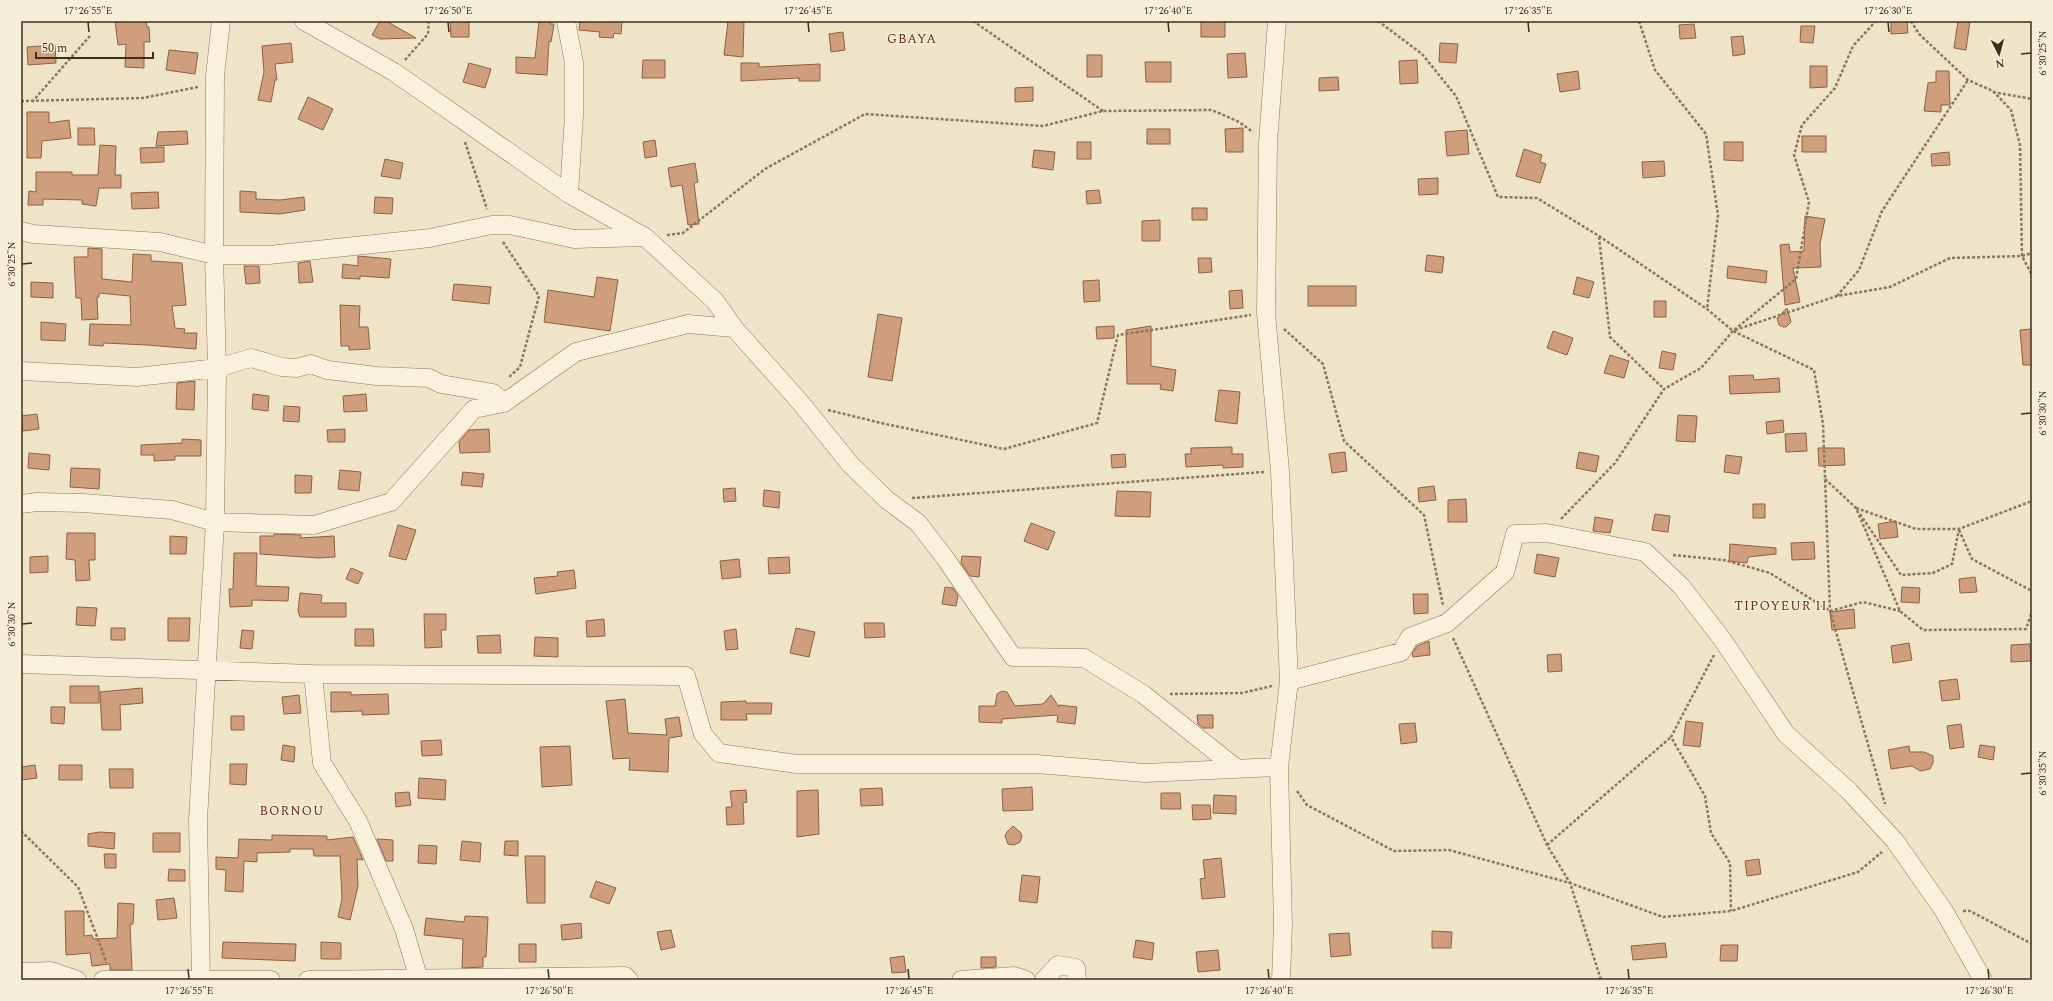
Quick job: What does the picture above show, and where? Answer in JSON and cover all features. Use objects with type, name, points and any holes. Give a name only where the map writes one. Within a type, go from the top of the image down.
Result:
[{"type":"street","points":[[200,979],[198,820],[216,522],[217,368],[214,255],[216,76],[221,21]]},
{"type":"street","points":[[304,21],[394,72],[568,194],[645,237],[715,301],[734,328],[800,402],[850,464],[887,500],[918,523],[945,558],[1013,657],[1084,658],[1143,694],[1236,768]]},
{"type":"street","points":[[566,21],[574,63],[574,115],[568,194]]},
{"type":"street","points":[[1277,21],[1268,143],[1266,313],[1280,471],[1290,681],[1279,767],[1283,924],[1281,980]]},
{"type":"street","points":[[21,231],[33,234],[160,242],[214,255],[269,255],[430,238],[492,225],[510,224],[574,239],[645,237]]},
{"type":"street","points":[[21,504],[37,502],[83,503],[172,510],[216,522],[314,525],[391,502],[474,409],[498,398],[576,352],[688,324],[734,328]]},
{"type":"street","points":[[21,370],[138,377],[217,368],[251,358],[282,367],[296,368],[311,364],[327,370],[377,376],[429,378],[441,384],[498,398]]},
{"type":"street","points":[[1290,681],[1401,652],[1410,637],[1447,623],[1505,572],[1515,534],[1547,533],[1645,552],[1681,586],[1722,639],[1786,734],[1849,791],[1895,841],[1944,911],[1983,980]]},
{"type":"street","points":[[21,664],[313,674],[686,676],[703,734],[719,753],[797,764],[1037,764],[1145,773],[1279,767]]},
{"type":"street","points":[[313,674],[322,763],[358,822],[404,929],[419,979]]},
{"type":"street","points":[[1044,980],[1058,965],[1076,968],[1077,980]]},
{"type":"street","points":[[21,972],[51,971],[77,980]]},
{"type":"street","points":[[308,980],[625,976],[629,980]]},
{"type":"street","points":[[961,980],[1014,976],[1026,980]]},
{"type":"street","points":[[103,980],[271,980]]},
{"type":"path","points":[[394,72],[428,34],[429,21]]},
{"type":"path","points":[[973,21],[1103,111]]},
{"type":"path","points":[[1378,21],[1422,54],[1456,96],[1498,197],[1537,198],[1599,236],[1707,309],[1733,331],[1814,370],[1823,424],[1830,611],[1887,810]]},
{"type":"path","points":[[1639,21],[1655,70],[1706,134],[1718,215],[1707,309]]},
{"type":"path","points":[[1547,533],[1615,463],[1664,388],[1701,368],[1733,331],[1796,279],[1809,202],[1794,155],[1802,125],[1835,88],[1853,46],[1876,21]]},
{"type":"path","points":[[1911,21],[1919,34],[1968,80],[1993,91],[2032,98]]},
{"type":"path","points":[[32,102],[90,36]]},
{"type":"path","points":[[21,101],[32,102],[143,98],[199,87],[216,76]]},
{"type":"path","points":[[1837,296],[1859,270],[1882,211],[1968,80]]},
{"type":"path","points":[[1993,91],[2012,110],[2020,145],[2022,256],[2032,275]]},
{"type":"path","points":[[645,237],[683,233],[765,169],[865,114],[1043,126],[1103,111],[1212,110],[1238,122],[1268,143]]},
{"type":"path","points":[[457,116],[492,225],[539,296],[520,367],[498,398]]},
{"type":"path","points":[[1599,236],[1610,337],[1664,388]]},
{"type":"path","points":[[1733,331],[1837,296],[1890,287],[1950,258],[2022,256],[2032,253]]},
{"type":"path","points":[[800,402],[881,423],[1004,449],[1097,422],[1118,335],[1266,313],[1323,364],[1344,441],[1424,515],[1447,623],[1547,845],[1570,883],[1601,980]]},
{"type":"path","points":[[887,500],[1280,471]]},
{"type":"path","points":[[1825,479],[1856,508],[1901,574],[1933,573],[1952,564],[1959,529]]},
{"type":"path","points":[[1856,508],[1916,529],[1959,529],[2032,501]]},
{"type":"path","points":[[1856,508],[1900,611]]},
{"type":"path","points":[[1959,529],[1972,559],[2032,591]]},
{"type":"path","points":[[1645,552],[1724,560],[1770,573],[1830,611],[1863,602],[1900,611],[1923,630],[2026,629],[2032,611]]},
{"type":"path","points":[[1547,845],[1672,737],[1722,639]]},
{"type":"path","points":[[1143,694],[1242,693],[1290,681]]},
{"type":"path","points":[[1672,737],[1705,796],[1710,832],[1730,863],[1731,911]]},
{"type":"path","points":[[1279,767],[1307,805],[1394,851],[1448,850],[1570,883],[1663,916],[1731,911],[1858,872],[1895,841]]},
{"type":"path","points":[[21,832],[78,887],[104,955],[108,980]]},
{"type":"path","points":[[1944,911],[1970,911],[2032,944]]},
{"type":"building","points":[[115,21],[146,21],[147,27],[149,27],[150,42],[144,42],[144,68],[125,67],[126,44],[118,45]]},
{"type":"building","points":[[380,21],[386,21],[416,38],[380,39],[372,35]]},
{"type":"building","points":[[450,21],[469,21],[469,37],[451,37]]},
{"type":"building","points":[[539,21],[550,21],[550,24],[554,24],[551,42],[549,41],[547,75],[516,73],[516,57],[535,58]]},
{"type":"building","points":[[580,21],[622,21],[621,34],[614,33],[613,38],[599,37],[600,32],[579,30]]},
{"type":"building","points":[[728,21],[744,21],[743,57],[724,55]]},
{"type":"building","points":[[1201,21],[1225,21],[1225,37],[1201,37]]},
{"type":"building","points":[[1891,21],[1907,21],[1908,33],[1891,34]]},
{"type":"building","points":[[1958,21],[1970,21],[1966,50],[1954,48]]},
{"type":"building","points":[[1694,24],[1696,38],[1680,39],[1679,25]]},
{"type":"building","points":[[1801,26],[1815,26],[1813,43],[1800,42]]},
{"type":"building","points":[[843,32],[845,50],[831,52],[829,34]]},
{"type":"building","points":[[1743,36],[1745,54],[1733,56],[1731,37]]},
{"type":"building","points":[[291,43],[293,62],[275,64],[277,80],[275,80],[271,102],[258,100],[264,72],[262,46]]},
{"type":"building","points":[[1440,43],[1458,44],[1456,63],[1439,62]]},
{"type":"building","points":[[55,45],[56,63],[28,65],[27,47]]},
{"type":"building","points":[[169,50],[198,53],[195,74],[166,70]]},
{"type":"building","points":[[1245,53],[1247,77],[1228,78],[1227,54]]},
{"type":"building","points":[[1087,55],[1102,55],[1102,77],[1087,77]]},
{"type":"building","points":[[643,60],[665,60],[665,78],[642,78]]},
{"type":"building","points":[[1417,60],[1418,83],[1400,84],[1399,61]]},
{"type":"building","points":[[1145,62],[1171,62],[1171,82],[1146,82]]},
{"type":"building","points":[[469,63],[491,69],[485,88],[463,82]]},
{"type":"building","points":[[741,63],[759,63],[759,67],[820,64],[820,81],[799,81],[799,78],[741,81]]},
{"type":"building","points":[[1810,66],[1827,66],[1827,87],[1810,88]]},
{"type":"building","points":[[1578,71],[1580,89],[1560,92],[1557,74]]},
{"type":"building","points":[[1936,71],[1949,71],[1950,105],[1941,105],[1941,112],[1924,111],[1928,83],[1936,82]]},
{"type":"building","points":[[1338,77],[1339,90],[1319,91],[1319,78]]},
{"type":"building","points":[[1033,87],[1033,101],[1015,102],[1015,88]]},
{"type":"building","points":[[308,97],[333,109],[323,130],[298,119]]},
{"type":"building","points":[[27,112],[49,112],[49,123],[69,120],[71,138],[42,141],[41,158],[27,158]]},
{"type":"building","points":[[78,128],[94,128],[95,145],[78,145]]},
{"type":"building","points":[[1243,128],[1243,152],[1226,152],[1225,129]]},
{"type":"building","points":[[1147,129],[1170,129],[1170,144],[1147,144]]},
{"type":"building","points":[[1467,130],[1469,154],[1447,156],[1445,132]]},
{"type":"building","points":[[187,131],[188,144],[156,146],[158,132]]},
{"type":"building","points":[[1802,136],[1826,136],[1826,152],[1802,152]]},
{"type":"building","points":[[655,140],[657,156],[645,158],[643,142]]},
{"type":"building","points":[[1077,142],[1091,142],[1091,159],[1077,159]]},
{"type":"building","points":[[1724,142],[1743,142],[1743,161],[1724,160]]},
{"type":"building","points":[[100,145],[116,146],[115,175],[121,175],[121,188],[99,188],[96,206],[82,204],[82,200],[43,199],[43,205],[28,205],[29,191],[36,192],[36,172],[72,172],[72,175],[98,175]]},
{"type":"building","points":[[164,147],[164,162],[141,163],[140,148]]},
{"type":"building","points":[[1524,149],[1542,155],[1540,162],[1546,164],[1540,183],[1516,176]]},
{"type":"building","points":[[1034,150],[1055,152],[1053,170],[1032,167]]},
{"type":"building","points":[[1949,152],[1950,165],[1932,166],[1931,154]]},
{"type":"building","points":[[385,159],[403,163],[400,179],[381,176]]},
{"type":"building","points":[[1664,161],[1665,176],[1643,178],[1642,162]]},
{"type":"building","points":[[695,163],[698,182],[694,183],[699,224],[688,225],[682,185],[671,187],[668,168]]},
{"type":"building","points":[[1438,178],[1438,194],[1419,195],[1418,179]]},
{"type":"building","points":[[1099,190],[1101,203],[1087,204],[1086,191]]},
{"type":"building","points":[[240,191],[256,192],[256,199],[280,200],[304,197],[305,210],[280,214],[240,212]]},
{"type":"building","points":[[158,192],[159,208],[132,209],[131,193]]},
{"type":"building","points":[[375,197],[393,198],[392,214],[374,213]]},
{"type":"building","points":[[1192,208],[1207,208],[1207,220],[1192,220]]},
{"type":"building","points":[[1805,216],[1825,219],[1820,244],[1821,267],[1793,268],[1800,302],[1785,305],[1780,245],[1789,244],[1790,252],[1804,251]]},
{"type":"building","points":[[1160,220],[1160,241],[1142,241],[1142,221]]},
{"type":"building","points":[[88,248],[102,249],[102,279],[132,282],[133,254],[151,255],[151,261],[182,263],[186,305],[172,306],[175,328],[185,329],[184,333],[197,333],[196,349],[104,343],[103,346],[89,345],[90,324],[131,325],[130,296],[99,293],[99,297],[97,297],[98,319],[82,320],[81,298],[76,298],[74,257],[88,257]]},
{"type":"building","points":[[1427,255],[1444,257],[1442,273],[1425,271]]},
{"type":"building","points":[[358,256],[391,259],[389,278],[360,276],[360,279],[342,278],[343,264],[358,266]]},
{"type":"building","points":[[1198,258],[1211,258],[1212,272],[1199,273]]},
{"type":"building","points":[[310,261],[313,282],[299,283],[298,263]]},
{"type":"building","points":[[244,266],[259,266],[260,283],[246,284]]},
{"type":"building","points":[[1728,266],[1767,271],[1766,283],[1727,278]]},
{"type":"building","points":[[597,277],[618,280],[610,331],[544,322],[548,290],[594,297]]},
{"type":"building","points":[[1577,277],[1594,282],[1589,298],[1573,294]]},
{"type":"building","points":[[1099,280],[1100,301],[1084,302],[1083,281]]},
{"type":"building","points":[[31,282],[53,283],[53,298],[31,297]]},
{"type":"building","points":[[454,284],[491,287],[489,304],[452,300]]},
{"type":"building","points":[[1308,286],[1356,286],[1356,306],[1308,306]]},
{"type":"building","points":[[1242,290],[1243,308],[1230,309],[1229,291]]},
{"type":"building","points":[[1654,301],[1666,301],[1666,317],[1654,317]]},
{"type":"building","points":[[340,305],[360,306],[359,327],[368,327],[370,349],[349,350],[349,346],[341,346]]},
{"type":"building","points":[[1787,308],[1791,322],[1786,327],[1783,327],[1779,325],[1777,318]]},
{"type":"building","points":[[878,314],[902,318],[892,381],[868,377]]},
{"type":"building","points":[[41,322],[66,324],[65,341],[41,340]]},
{"type":"building","points":[[1114,326],[1114,338],[1097,339],[1096,327]]},
{"type":"building","points":[[1151,326],[1151,366],[1176,370],[1173,391],[1160,389],[1161,384],[1127,384],[1126,330]]},
{"type":"building","points":[[2032,329],[2032,365],[2023,365],[2020,330]]},
{"type":"building","points":[[1553,331],[1573,338],[1567,355],[1547,348]]},
{"type":"building","points":[[1662,351],[1676,354],[1673,370],[1659,368]]},
{"type":"building","points":[[1610,355],[1629,361],[1624,378],[1604,373]]},
{"type":"building","points":[[1753,375],[1754,380],[1779,378],[1780,392],[1730,394],[1729,376]]},
{"type":"building","points":[[195,381],[194,410],[176,409],[177,383]]},
{"type":"building","points":[[1219,390],[1240,392],[1237,424],[1215,421]]},
{"type":"building","points":[[253,394],[269,396],[268,411],[252,409]]},
{"type":"building","points":[[366,394],[367,411],[344,412],[343,396]]},
{"type":"building","points":[[284,406],[300,407],[299,422],[283,421]]},
{"type":"building","points":[[37,414],[39,429],[23,431],[21,416]]},
{"type":"building","points":[[1678,415],[1697,416],[1695,442],[1676,441]]},
{"type":"building","points":[[1783,420],[1784,432],[1767,434],[1766,422]]},
{"type":"building","points":[[345,429],[345,442],[328,442],[327,430]]},
{"type":"building","points":[[489,429],[490,452],[460,453],[459,442],[469,430]]},
{"type":"building","points":[[1806,433],[1807,451],[1786,452],[1785,434]]},
{"type":"building","points":[[182,439],[201,440],[201,456],[175,456],[175,460],[154,461],[154,455],[141,455],[141,445],[182,443]]},
{"type":"building","points":[[1232,447],[1232,454],[1243,454],[1243,467],[1223,468],[1223,465],[1186,467],[1185,454],[1191,454],[1191,448]]},
{"type":"building","points":[[1818,448],[1844,448],[1845,465],[1819,466]]},
{"type":"building","points":[[1345,452],[1347,471],[1332,473],[1329,454]]},
{"type":"building","points":[[1579,452],[1599,456],[1596,472],[1576,468]]},
{"type":"building","points":[[29,453],[50,455],[49,470],[28,468]]},
{"type":"building","points":[[1125,454],[1126,467],[1112,468],[1111,455]]},
{"type":"building","points":[[1726,455],[1742,457],[1739,474],[1724,472]]},
{"type":"building","points":[[71,468],[100,469],[99,489],[70,487]]},
{"type":"building","points":[[340,470],[361,472],[359,491],[338,489]]},
{"type":"building","points":[[463,472],[484,474],[482,487],[461,485]]},
{"type":"building","points":[[295,475],[312,476],[311,493],[295,493]]},
{"type":"building","points":[[1434,486],[1436,500],[1419,502],[1418,488]]},
{"type":"building","points":[[735,488],[736,501],[724,502],[723,489]]},
{"type":"building","points":[[764,490],[780,492],[779,508],[763,506]]},
{"type":"building","points":[[1117,491],[1151,492],[1150,517],[1115,516]]},
{"type":"building","points":[[1466,499],[1467,522],[1448,522],[1448,500]]},
{"type":"building","points":[[1753,504],[1765,504],[1765,518],[1753,518]]},
{"type":"building","points":[[1655,514],[1670,516],[1668,532],[1652,530]]},
{"type":"building","points":[[1595,517],[1613,520],[1610,533],[1593,531]]},
{"type":"building","points":[[1896,521],[1898,537],[1880,539],[1878,524]]},
{"type":"building","points":[[1031,523],[1055,532],[1048,550],[1024,541]]},
{"type":"building","points":[[398,525],[416,530],[406,560],[389,556]]},
{"type":"building","points":[[67,533],[95,533],[95,560],[89,560],[90,580],[76,581],[75,560],[66,559]]},
{"type":"building","points":[[274,534],[301,535],[301,538],[334,536],[335,557],[319,558],[260,554],[260,536],[274,536]]},
{"type":"building","points":[[170,536],[187,537],[186,554],[170,554]]},
{"type":"building","points":[[1814,542],[1815,559],[1792,560],[1791,543]]},
{"type":"building","points":[[1730,544],[1776,548],[1776,554],[1748,557],[1747,563],[1729,561]]},
{"type":"building","points":[[234,553],[257,553],[256,586],[289,587],[288,601],[252,600],[252,606],[230,607],[229,589],[233,589]]},
{"type":"building","points":[[1537,554],[1559,558],[1555,577],[1534,573]]},
{"type":"building","points":[[48,556],[48,572],[30,573],[30,557]]},
{"type":"building","points":[[962,556],[981,557],[979,577],[970,576],[961,563]]},
{"type":"building","points":[[789,557],[790,573],[769,574],[768,558]]},
{"type":"building","points":[[739,559],[741,577],[722,579],[720,561]]},
{"type":"building","points":[[351,568],[363,573],[358,584],[346,579]]},
{"type":"building","points":[[574,570],[576,588],[536,594],[534,578],[558,576],[557,572]]},
{"type":"building","points":[[1975,577],[1977,592],[1960,593],[1959,579]]},
{"type":"building","points":[[945,587],[953,588],[958,596],[956,606],[942,604]]},
{"type":"building","points":[[1902,587],[1920,588],[1919,603],[1901,602]]},
{"type":"building","points":[[300,593],[322,595],[321,603],[346,603],[346,617],[300,617],[298,611]]},
{"type":"building","points":[[1413,594],[1428,594],[1428,613],[1414,614]]},
{"type":"building","points":[[77,607],[97,608],[95,626],[76,625]]},
{"type":"building","points":[[1854,609],[1855,628],[1832,630],[1830,612]]},
{"type":"building","points":[[424,614],[446,614],[446,630],[441,630],[442,647],[425,648]]},
{"type":"building","points":[[168,618],[190,618],[189,641],[168,641]]},
{"type":"building","points":[[604,619],[605,636],[587,637],[586,621]]},
{"type":"building","points":[[864,623],[884,623],[885,637],[865,638]]},
{"type":"building","points":[[111,628],[125,628],[125,640],[111,640]]},
{"type":"building","points":[[796,628],[815,632],[809,657],[790,653]]},
{"type":"building","points":[[355,629],[373,629],[374,646],[355,646]]},
{"type":"building","points":[[736,629],[738,649],[726,650],[724,631]]},
{"type":"building","points":[[242,630],[254,631],[252,649],[240,648]]},
{"type":"building","points":[[500,635],[501,653],[478,653],[477,636]]},
{"type":"building","points":[[535,637],[558,638],[558,657],[534,656]]},
{"type":"building","points":[[1429,641],[1430,655],[1413,657],[1412,653],[1417,646]]},
{"type":"building","points":[[1909,643],[1912,660],[1893,663],[1891,646]]},
{"type":"building","points":[[2030,644],[2031,661],[2011,662],[2011,645]]},
{"type":"building","points":[[1561,654],[1562,671],[1548,672],[1547,655]]},
{"type":"building","points":[[1957,679],[1960,699],[1942,701],[1939,681]]},
{"type":"building","points":[[70,686],[99,686],[99,703],[70,703]]},
{"type":"building","points":[[142,688],[143,703],[120,705],[121,730],[102,730],[100,692]]},
{"type":"building","points":[[1002,691],[1007,692],[1015,706],[1043,704],[1051,695],[1059,707],[1059,705],[1077,707],[1075,724],[1057,722],[1058,715],[1002,719],[1002,723],[979,722],[979,706],[995,706],[997,694]]},
{"type":"building","points":[[331,692],[351,692],[351,695],[388,694],[389,714],[362,715],[362,711],[331,712]]},
{"type":"building","points":[[299,695],[301,713],[284,714],[282,697]]},
{"type":"building","points":[[625,699],[628,733],[667,735],[665,719],[679,717],[682,736],[669,738],[668,772],[629,770],[630,758],[613,759],[606,701]]},
{"type":"building","points":[[746,701],[746,703],[772,703],[771,714],[746,714],[747,720],[721,720],[721,702]]},
{"type":"building","points":[[51,707],[65,707],[64,724],[51,723]]},
{"type":"building","points":[[1197,715],[1213,715],[1213,728],[1203,728],[1198,724]]},
{"type":"building","points":[[231,716],[244,716],[244,730],[231,730]]},
{"type":"building","points":[[1686,721],[1703,723],[1700,747],[1683,745]]},
{"type":"building","points":[[1415,723],[1417,742],[1401,744],[1399,724]]},
{"type":"building","points":[[1961,724],[1964,747],[1950,749],[1947,726]]},
{"type":"building","points":[[441,740],[442,755],[422,756],[421,741]]},
{"type":"building","points":[[283,745],[295,747],[294,762],[281,760]]},
{"type":"building","points":[[1980,745],[1995,747],[1993,760],[1978,757]]},
{"type":"building","points":[[570,746],[572,785],[542,787],[540,747]]},
{"type":"building","points":[[1909,746],[1910,752],[1924,752],[1933,756],[1933,763],[1930,769],[1920,771],[1912,766],[1891,769],[1888,750]]},
{"type":"building","points":[[230,764],[247,764],[246,785],[230,784]]},
{"type":"building","points":[[35,765],[37,778],[22,780],[21,767]]},
{"type":"building","points":[[59,765],[82,765],[82,780],[59,780]]},
{"type":"building","points":[[109,769],[133,769],[133,788],[110,788]]},
{"type":"building","points":[[419,778],[446,780],[445,800],[418,798]]},
{"type":"building","points":[[1032,787],[1033,810],[1003,811],[1002,789]]},
{"type":"building","points":[[882,788],[883,805],[861,806],[860,789]]},
{"type":"building","points":[[746,790],[747,802],[743,803],[744,824],[727,825],[726,807],[732,807],[730,791]]},
{"type":"building","points":[[818,790],[819,834],[797,837],[797,791]]},
{"type":"building","points":[[409,792],[411,805],[396,807],[395,793]]},
{"type":"building","points":[[1161,793],[1180,793],[1181,809],[1161,809]]},
{"type":"building","points":[[1214,795],[1236,796],[1236,814],[1213,813]]},
{"type":"building","points":[[1192,805],[1210,805],[1211,819],[1193,820]]},
{"type":"building","points":[[1013,826],[1022,836],[1020,842],[1014,845],[1008,844],[1005,836]]},
{"type":"building","points":[[100,832],[115,833],[114,849],[88,846],[88,834]]},
{"type":"building","points":[[153,833],[180,833],[180,852],[153,852]]},
{"type":"building","points":[[272,835],[327,836],[327,840],[353,837],[363,860],[357,859],[358,886],[350,920],[338,917],[342,899],[340,856],[314,856],[313,849],[290,849],[290,852],[257,853],[257,862],[244,861],[243,892],[225,891],[226,870],[216,869],[216,857],[238,858],[239,839],[272,840]]},
{"type":"building","points":[[377,839],[393,840],[393,861],[386,861]]},
{"type":"building","points":[[462,841],[481,843],[480,862],[460,860]]},
{"type":"building","points":[[505,841],[518,841],[518,856],[504,855]]},
{"type":"building","points":[[419,845],[437,846],[436,864],[418,863]]},
{"type":"building","points":[[104,854],[116,854],[116,868],[105,868]]},
{"type":"building","points":[[525,856],[545,856],[545,903],[527,903]]},
{"type":"building","points":[[1221,858],[1225,897],[1202,899],[1200,879],[1205,878],[1203,860]]},
{"type":"building","points":[[1759,859],[1761,874],[1747,876],[1745,861]]},
{"type":"building","points":[[169,869],[185,870],[185,881],[168,881]]},
{"type":"building","points":[[1022,875],[1040,877],[1037,903],[1019,901]]},
{"type":"building","points":[[596,881],[616,888],[609,904],[590,897]]},
{"type":"building","points":[[174,898],[177,918],[158,920],[156,900]]},
{"type":"building","points":[[118,903],[134,904],[133,924],[130,924],[132,970],[110,970],[110,964],[92,966],[90,953],[66,955],[65,911],[84,911],[84,936],[92,935],[93,939],[117,938]]},
{"type":"building","points":[[465,916],[488,917],[486,957],[483,957],[483,967],[462,968],[463,939],[424,935],[426,918],[464,922]]},
{"type":"building","points":[[581,923],[582,938],[562,940],[561,925]]},
{"type":"building","points":[[671,930],[675,947],[661,950],[657,932]]},
{"type":"building","points":[[1432,931],[1452,932],[1451,948],[1432,948]]},
{"type":"building","points":[[1349,933],[1351,955],[1331,957],[1329,934]]},
{"type":"building","points":[[1136,940],[1154,943],[1152,960],[1133,957]]},
{"type":"building","points":[[223,942],[296,944],[295,961],[222,958]]},
{"type":"building","points":[[321,942],[341,943],[341,959],[321,959]]},
{"type":"building","points":[[1665,943],[1667,957],[1633,960],[1631,946]]},
{"type":"building","points":[[519,944],[536,944],[536,962],[519,962]]},
{"type":"building","points":[[1721,945],[1738,945],[1737,961],[1720,961]]},
{"type":"building","points":[[1218,950],[1220,970],[1198,972],[1196,952]]},
{"type":"building","points":[[904,956],[906,972],[892,973],[890,958]]},
{"type":"building","points":[[981,957],[996,957],[996,967],[981,968]]},
{"type":"district","name":"GBAYA","points":[[912,39]]},
{"type":"district","name":"TIPOYEUR II","points":[[1781,606]]},
{"type":"district","name":"BORNOU","points":[[292,811]]}]
